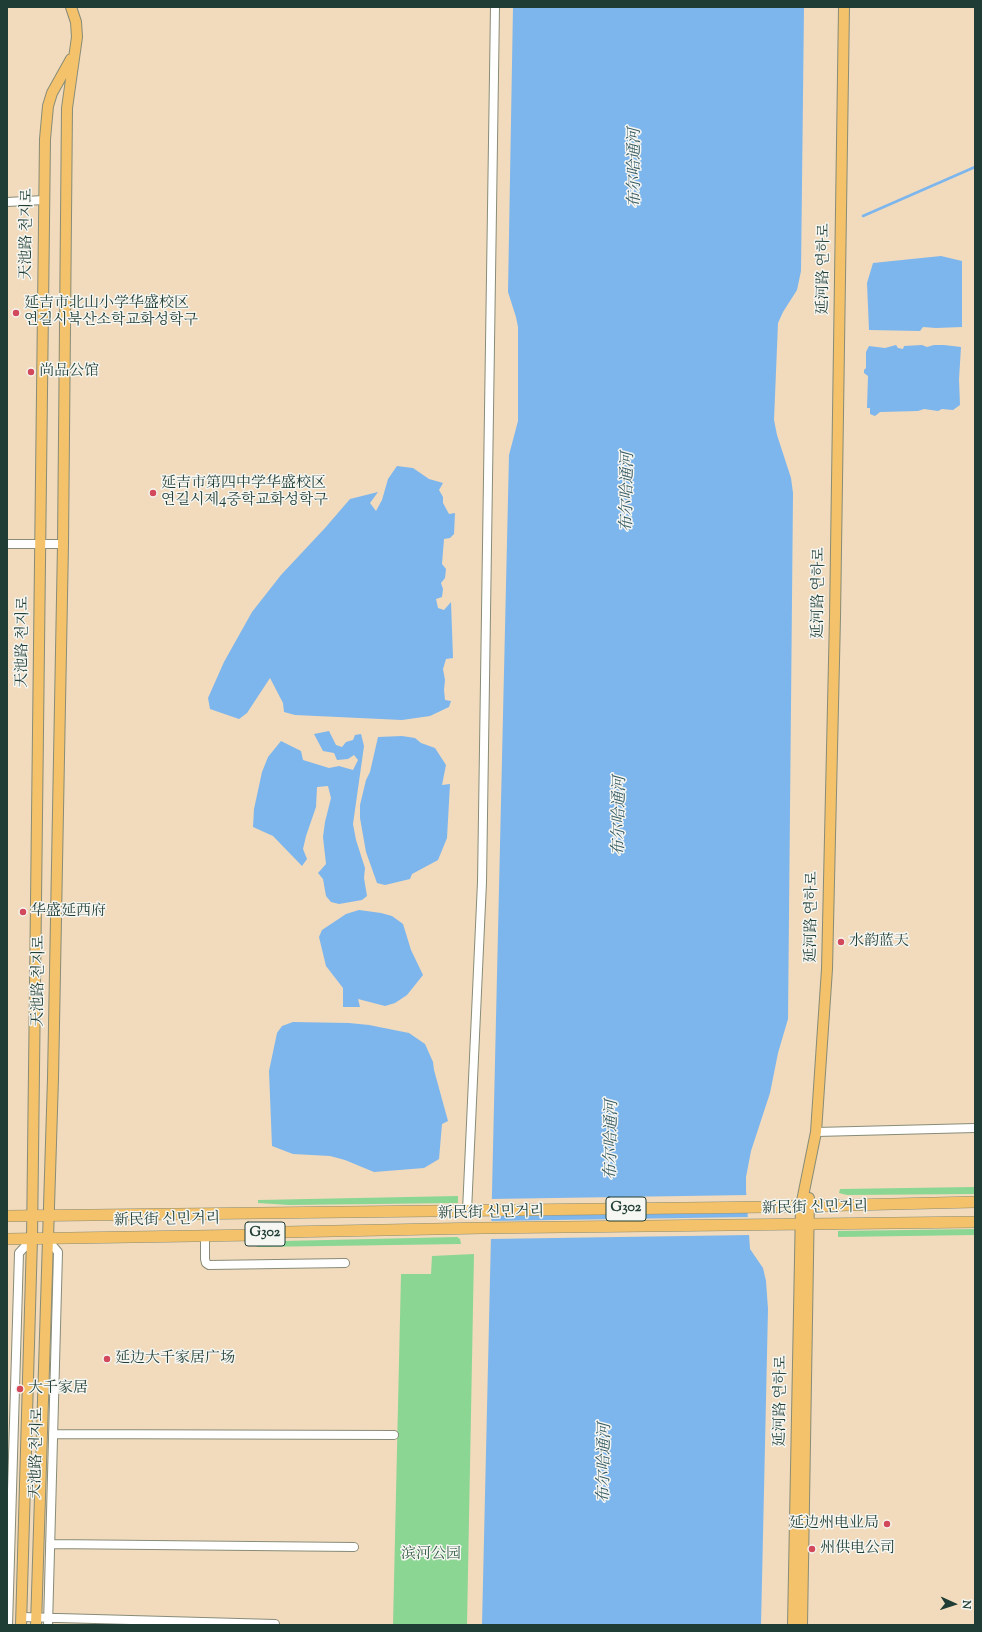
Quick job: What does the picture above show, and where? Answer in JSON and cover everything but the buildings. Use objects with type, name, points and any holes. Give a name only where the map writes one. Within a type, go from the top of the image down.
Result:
[{"type":"highway","name":"新民街 신민거리","points":[[7,1216],[48,1214],[768,1207],[975,1202]]},
{"type":"highway","points":[[462,1229],[465,1211]]},
{"type":"highway","name":"新民街 신민거리","points":[[7,1239],[205,1236],[285,1232],[483,1228],[975,1222]]},
{"type":"main road","name":"天池路 천지로","points":[[36,1621],[53,1078],[63,544],[66,123],[77,29],[71,7]]},
{"type":"main road","name":"延河路 연하로","points":[[802,1625],[805,1206],[807,1179],[816,1132],[823,1046],[828,930],[835,617],[844,7]]},
{"type":"main road","name":"天池路 천지로","points":[[21,1621],[32,1239],[45,133],[48,106],[52,93],[75,52]]},
{"type":"main road","name":"延河路 연하로","points":[[793,1625],[805,1224]]},
{"type":"street","points":[[465,1211],[482,882],[495,7]]},
{"type":"street","points":[[7,202],[44,200]]},
{"type":"street","points":[[7,544],[63,544]]},
{"type":"street","points":[[816,1132],[975,1128]]},
{"type":"street","points":[[205,1236],[205,1259],[206,1263],[209,1264],[345,1263]]},
{"type":"street","name":"天池路 천지로","points":[[8,1625],[9,1522],[19,1253],[32,1239]]},
{"type":"street","name":"天池路 천지로","points":[[47,1239],[58,1252],[48,1621]]},
{"type":"street","points":[[53,1434],[394,1435]]},
{"type":"street","points":[[50,1544],[354,1547]]},
{"type":"street","points":[[21,1621],[275,1624]]},
{"type":"green space","points":[[975,1187],[975,1194],[847,1195],[839,1193],[840,1189]]},
{"type":"green space","points":[[458,1196],[458,1203],[289,1205],[258,1203],[258,1200]]},
{"type":"green space","points":[[975,1229],[975,1235],[838,1237],[838,1231]]},
{"type":"green space","points":[[457,1237],[460,1239],[461,1244],[257,1247],[257,1244],[284,1241]]},
{"type":"green space","name":"滨河公园","points":[[474,1254],[467,1625],[393,1625],[401,1274],[431,1274],[432,1256]]},
{"type":"water","name":"布尔哈通河","points":[[513,7],[804,7],[801,271],[797,290],[778,323],[774,420],[777,435],[791,478],[793,493],[788,1019],[778,1053],[770,1093],[751,1151],[746,1177],[750,1249],[763,1268],[766,1281],[768,1309],[761,1625],[482,1625],[509,455],[518,421],[518,327],[508,292]]},
{"type":"water","points":[[941,256],[962,261],[962,327],[923,327],[920,331],[869,330],[867,283],[873,263]]},
{"type":"water","points":[[896,345],[898,348],[903,349],[904,346],[922,345],[927,347],[944,345],[961,347],[959,379],[960,405],[953,410],[942,409],[938,411],[924,409],[918,411],[880,412],[875,416],[870,414],[870,408],[867,408],[868,376],[864,373],[866,368],[866,352],[869,346],[885,348]]},
{"type":"water","points":[[397,466],[413,468],[429,479],[443,483],[439,490],[443,497],[443,503],[449,514],[455,513],[454,534],[450,538],[444,539],[442,564],[446,569],[445,578],[441,583],[443,589],[442,597],[436,599],[438,608],[444,610],[451,602],[453,658],[446,659],[443,669],[445,680],[445,700],[451,701],[449,707],[430,716],[402,720],[295,715],[284,712],[283,703],[270,678],[247,713],[239,719],[210,709],[208,698],[224,662],[252,612],[281,575],[350,499],[378,492],[370,503],[376,511],[382,500],[388,479]]},
{"type":"water","points":[[329,731],[336,745],[342,747],[346,742],[353,740],[355,735],[361,734],[364,746],[353,824],[356,840],[365,868],[364,878],[367,896],[362,900],[339,904],[331,902],[326,896],[323,879],[318,873],[326,864],[323,837],[331,798],[328,786],[317,787],[316,807],[303,849],[307,859],[302,866],[273,836],[253,827],[254,809],[262,772],[268,757],[281,741],[301,751],[303,760],[329,768],[339,766],[353,770],[358,760],[354,755],[348,759],[337,760],[334,753],[323,751],[314,734]]},
{"type":"water","points":[[402,736],[415,738],[421,743],[435,748],[446,765],[442,785],[450,784],[447,838],[438,860],[412,874],[410,879],[385,885],[377,883],[366,852],[360,818],[360,805],[366,780],[370,772],[378,737]]},
{"type":"water","points":[[359,910],[392,916],[403,924],[411,950],[423,975],[407,995],[395,1003],[385,1006],[358,999],[360,1007],[343,1007],[343,988],[326,966],[319,937],[322,930],[346,914]]},
{"type":"water","points":[[293,1022],[349,1023],[369,1025],[409,1033],[425,1044],[433,1062],[448,1121],[442,1124],[439,1159],[424,1168],[374,1172],[345,1160],[330,1156],[293,1154],[272,1146],[269,1071],[277,1033],[282,1026]]},
{"type":"pier","points":[[748,1195],[749,1213],[489,1216],[490,1199]]},
{"type":"pier","points":[[750,1217],[751,1235],[489,1239],[489,1221]]},
{"type":"waterway","points":[[863,216],[975,167]]},
{"type":"place","name":"延吉市北山小学华盛校区 연길시북산소학교화성학구","points":[[16,313]]},
{"type":"place","name":"尚品公馆","points":[[31,372]]},
{"type":"place","name":"延吉市第四中学华盛校区 연길시제4중학교화성학구","points":[[153,493]]},
{"type":"place","name":"华盛延西府","points":[[23,912]]},
{"type":"place","name":"水韵蓝天","points":[[841,942]]},
{"type":"place","name":"延边大千家居广场","points":[[107,1359]]},
{"type":"place","name":"大千家居","points":[[20,1389]]},
{"type":"place","name":"延边州电业局","points":[[887,1524]]},
{"type":"place","name":"州供电公司","points":[[812,1549]]}]
